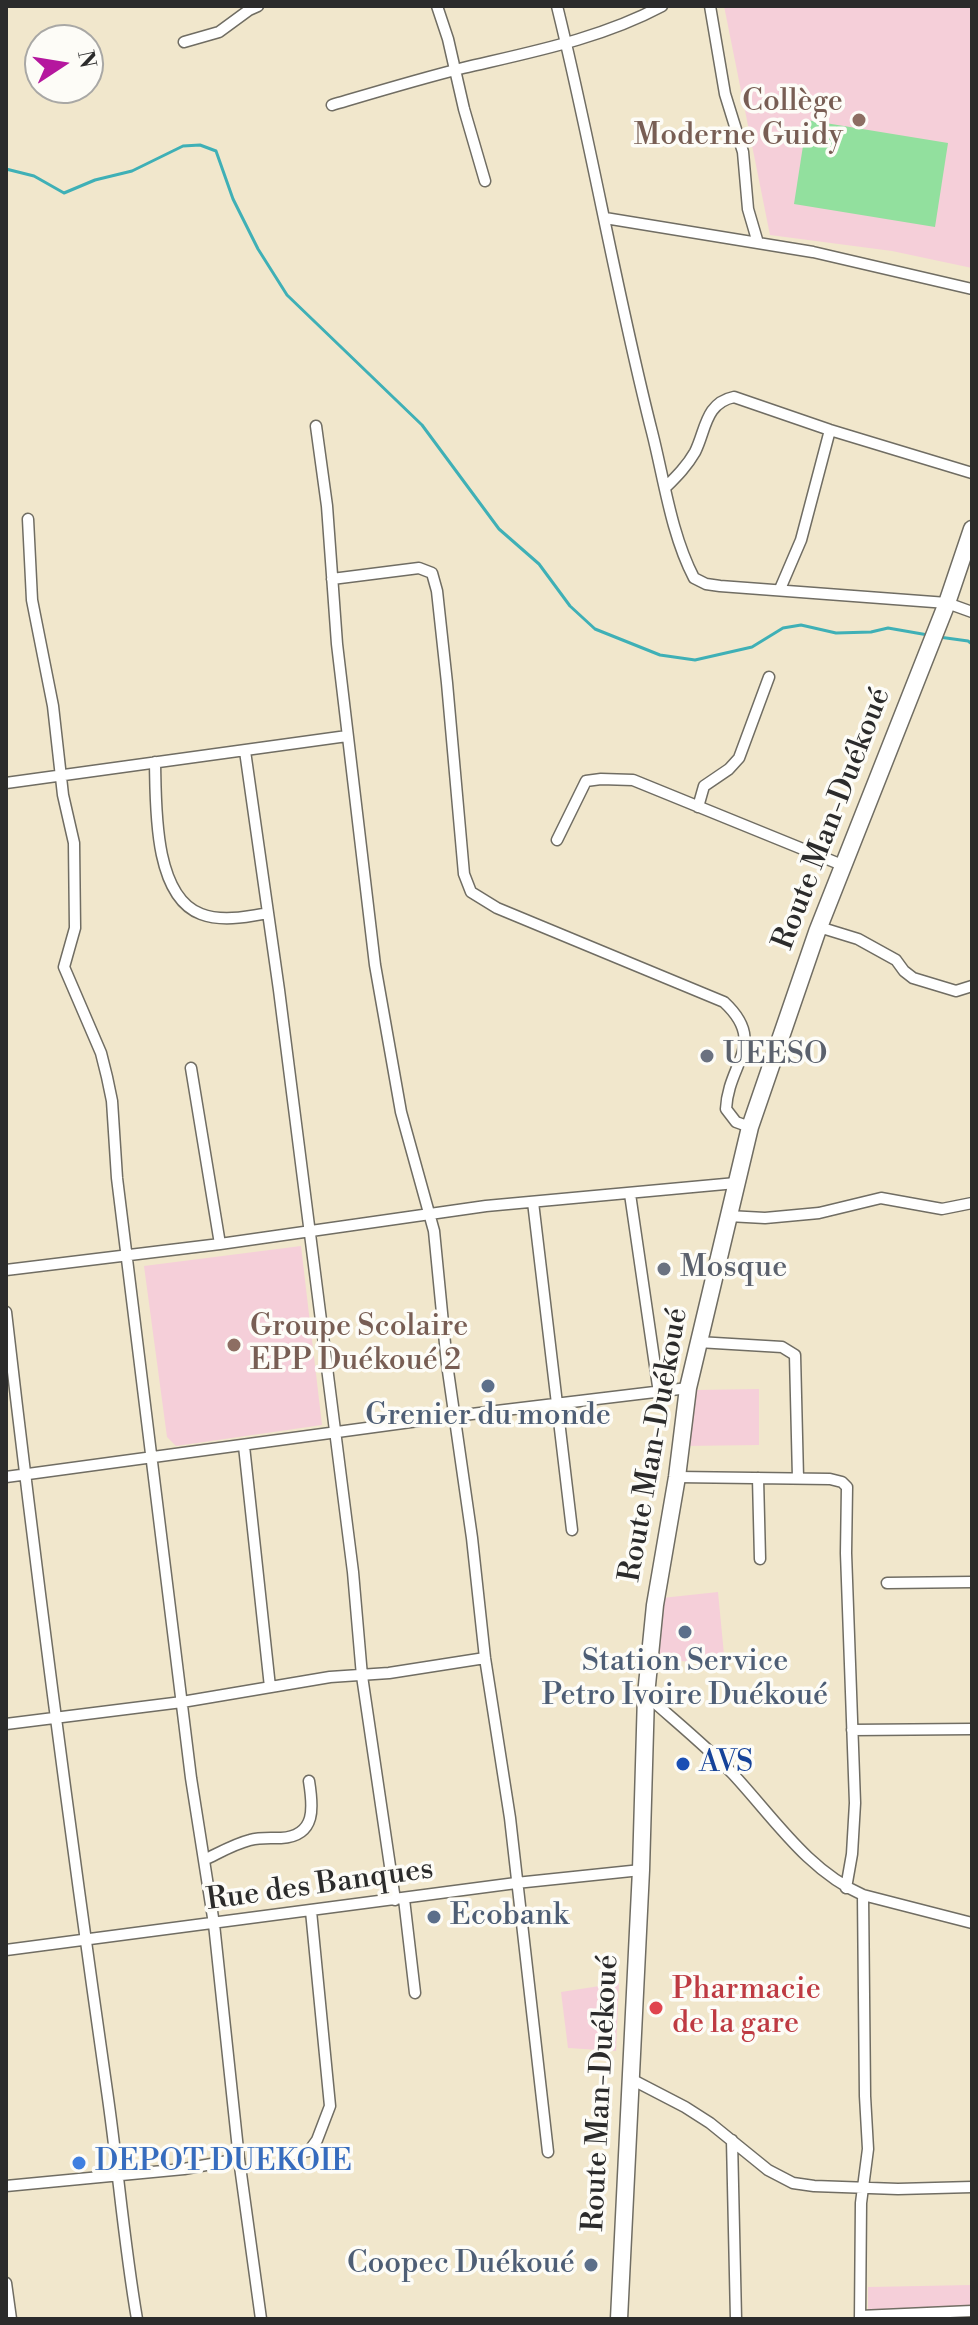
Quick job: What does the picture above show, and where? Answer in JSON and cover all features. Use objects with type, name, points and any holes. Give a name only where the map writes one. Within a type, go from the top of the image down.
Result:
[{"type":"main road","name":"Route Man-Duékoué","points":[[619,2319],[641,1870],[646,1695],[655,1605],[677,1477],[688,1388],[750,1127],[842,865],[947,603],[972,529]]},
{"type":"street","points":[[184,42],[219,32],[258,6]]},
{"type":"street","points":[[437,6],[485,181]]},
{"type":"street","points":[[557,6],[605,218],[630,348],[666,487],[694,578],[720,586],[947,603],[972,612]]},
{"type":"street","points":[[332,105],[625,25],[662,6]]},
{"type":"street","points":[[710,6],[725,94],[743,152],[748,209],[758,243]]},
{"type":"street","points":[[605,218],[813,252],[972,289]]},
{"type":"street","points":[[666,487],[696,450],[711,410],[727,398],[742,397],[830,430],[972,473]]},
{"type":"street","points":[[316,426],[327,506],[347,736],[375,965],[401,1112],[430,1213],[485,1658],[504,1775],[548,2152]]},
{"type":"street","points":[[780,589],[801,540],[830,430]]},
{"type":"street","points":[[28,519],[32,600],[53,706],[60,775],[74,843],[75,928],[65,954],[64,967],[101,1053],[112,1101],[113,1148],[182,1702],[214,1924],[239,2159],[261,2319]]},
{"type":"street","points":[[332,579],[419,568],[432,573],[437,591],[466,884],[480,900],[497,908],[724,1002],[736,1013],[746,1034],[726,1109],[736,1122],[750,1127]]},
{"type":"street","points":[[698,807],[704,786],[739,758],[769,677]]},
{"type":"street","points":[[6,783],[347,736]]},
{"type":"street","points":[[245,751],[353,1572],[362,1676],[415,1993]]},
{"type":"street","points":[[155,762],[164,859],[168,877],[181,900],[193,910],[216,918],[244,918],[268,913]]},
{"type":"street","points":[[557,840],[586,781],[633,780],[842,865]]},
{"type":"street","points":[[819,927],[858,939],[896,960],[913,978],[956,991],[972,986]]},
{"type":"street","points":[[191,1068],[220,1244]]},
{"type":"street","points":[[6,1270],[220,1244],[430,1213],[736,1183]]},
{"type":"street","points":[[630,1194],[659,1393]]},
{"type":"street","points":[[728,1216],[765,1218],[819,1213],[881,1198],[942,1209],[972,1203]]},
{"type":"street","points":[[533,1202],[572,1530]]},
{"type":"street","points":[[6,1312],[10,1384],[25,1474],[84,1939],[137,2319]]},
{"type":"street","points":[[698,1342],[782,1347],[795,1355],[798,1478]]},
{"type":"street","points":[[6,1477],[688,1388]]},
{"type":"street","points":[[244,1446],[270,1687]]},
{"type":"street","points":[[677,1477],[838,1480],[847,1487],[854,1832],[846,1888]]},
{"type":"street","points":[[758,1478],[760,1559]]},
{"type":"street","points":[[887,1583],[972,1582]]},
{"type":"street","points":[[6,1724],[485,1658]]},
{"type":"street","points":[[646,1695],[731,1772],[800,1850],[846,1888],[972,1923]]},
{"type":"street","points":[[852,1730],[972,1729]]},
{"type":"street","points":[[204,1860],[252,1839],[284,1838],[301,1830],[310,1821],[314,1809],[309,1781]]},
{"type":"street","name":"Rue des Banques","points":[[6,1950],[516,1883],[641,1870]]},
{"type":"street","points":[[863,1895],[868,2149],[859,2251],[860,2318],[972,2311]]},
{"type":"street","points":[[284,2156],[309,2151],[317,2140],[330,2106],[311,1911]]},
{"type":"street","points":[[631,2079],[685,2107],[768,2170],[793,2183],[898,2189],[972,2187]]},
{"type":"street","points":[[732,2140],[736,2319]]},
{"type":"street","points":[[6,2186],[184,2169],[239,2159]]},
{"type":"street","points":[[6,2283],[11,2319]]},
{"type":"shaded area","name":"Collège Moderne Guidy","points":[[724,6],[972,6],[972,268],[892,251],[770,235]]},
{"type":"shaded area","name":"Groupe Scolaire EPP Duékoué 2","points":[[301,1246],[322,1425],[176,1446],[167,1437],[144,1266]]},
{"type":"shaded area","points":[[759,1389],[759,1445],[683,1446],[694,1390]]},
{"type":"shaded area","points":[[718,1592],[725,1665],[658,1659],[662,1598]]},
{"type":"shaded area","points":[[619,1983],[616,2051],[568,2048],[561,1992]]},
{"type":"shaded area","points":[[972,2285],[972,2319],[868,2319],[868,2287]]},
{"type":"green space","points":[[807,120],[948,143],[935,227],[794,204]]},
{"type":"waterway","points":[[6,169],[34,176],[64,193],[95,180],[132,171],[183,146],[200,145],[216,151],[233,199],[258,249],[287,295],[422,425],[499,529],[539,564],[570,606],[595,629],[660,655],[695,660],[752,647],[783,628],[801,625],[836,633],[888,628],[928,635]]},
{"type":"waterway","points":[[939,637],[972,644]]},
{"type":"place","name":"Collège Moderne Guidy","points":[[859,120]]},
{"type":"place","name":"UEESO","points":[[707,1056]]},
{"type":"place","name":"Mosque","points":[[664,1269]]},
{"type":"place","name":"Groupe Scolaire EPP Duékoué 2","points":[[234,1345]]},
{"type":"place","name":"Grenier du monde","points":[[488,1386]]},
{"type":"place","name":"Station Service Petro Ivoire Duékoué","points":[[685,1632]]},
{"type":"place","name":"AVS","points":[[683,1764]]},
{"type":"place","name":"Ecobank","points":[[434,1917]]},
{"type":"place","name":"Pharmacie de la gare","points":[[656,2008]]},
{"type":"place","name":"DEPOT DUEKOIE","points":[[79,2163]]},
{"type":"place","name":"Coopec Duékoué","points":[[591,2265]]}]
